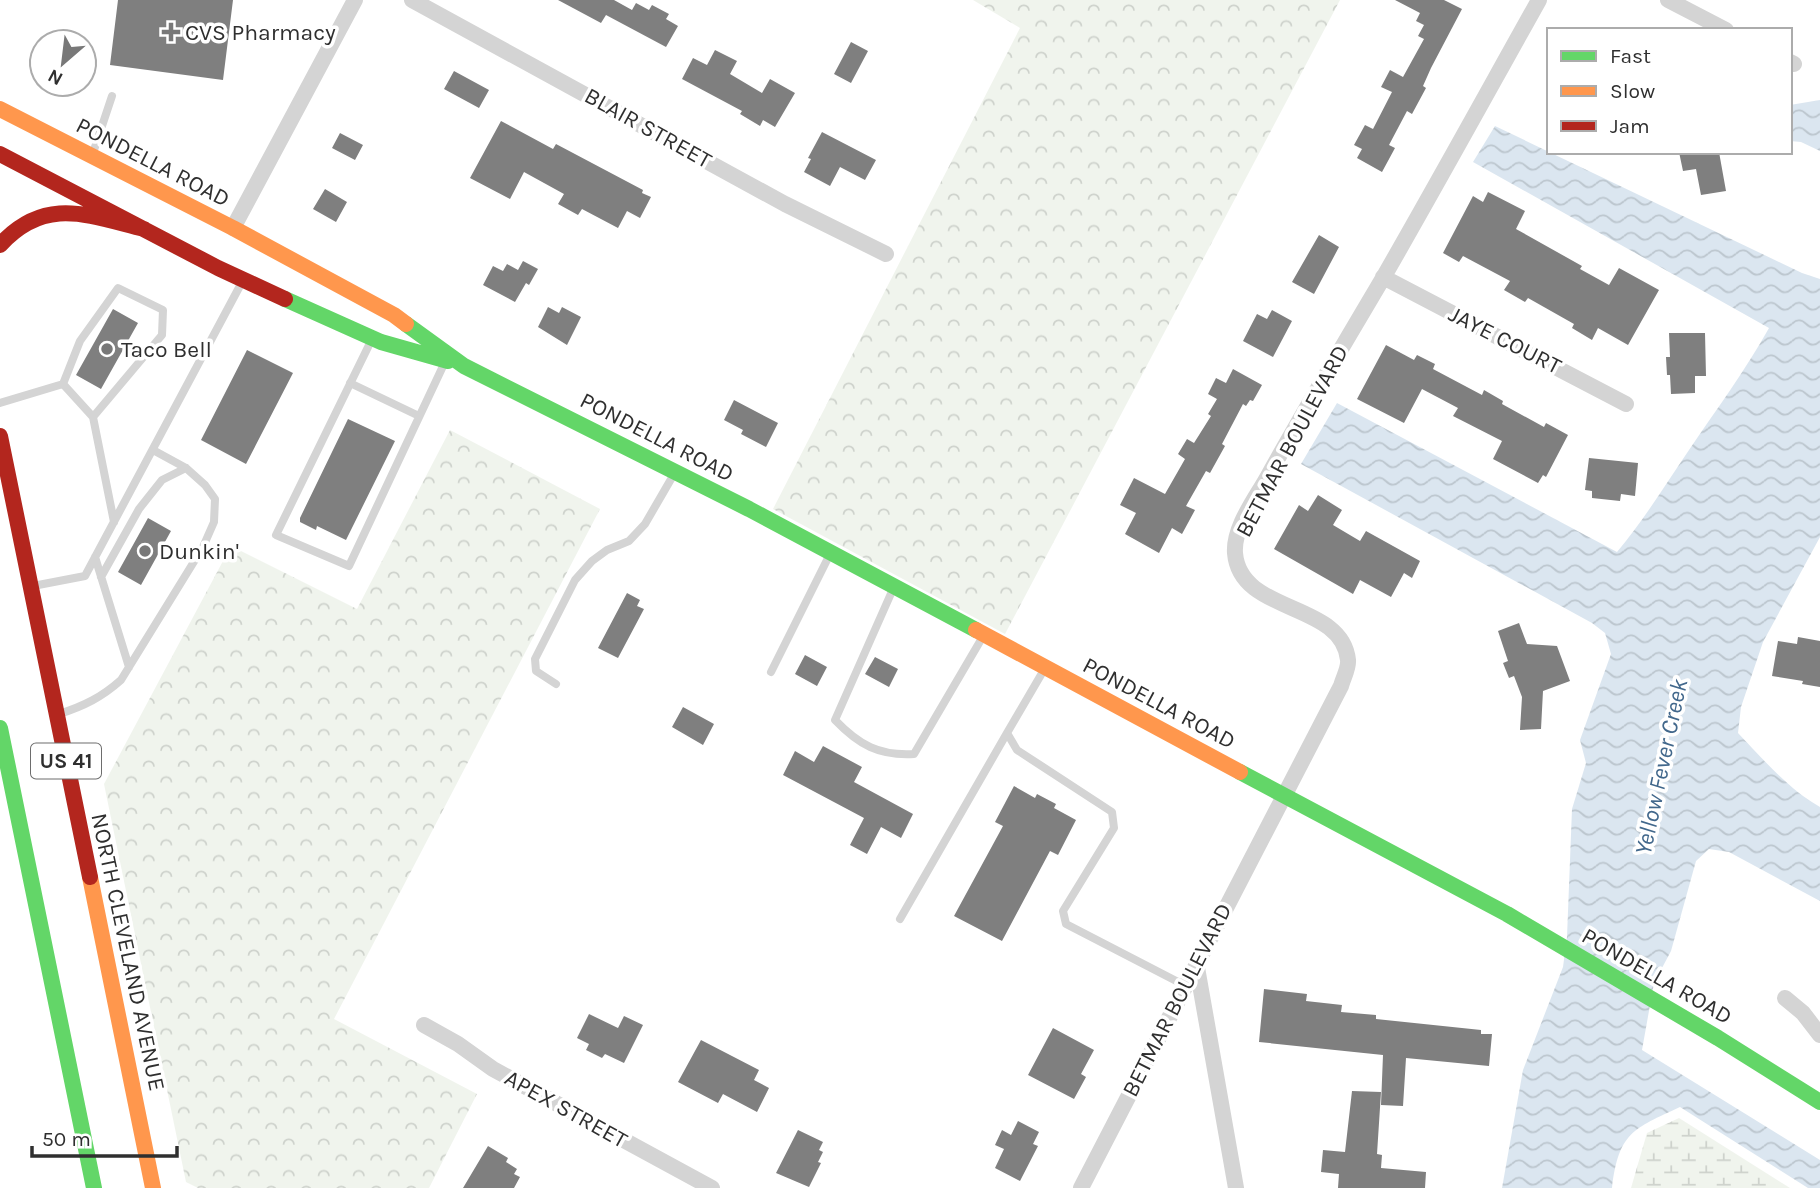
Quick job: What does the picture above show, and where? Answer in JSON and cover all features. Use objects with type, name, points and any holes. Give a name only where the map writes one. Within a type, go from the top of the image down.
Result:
[{"type":"main road","name":"PONDELLA ROAD","points":[[0,109],[233,228],[394,315],[464,366]]},
{"type":"main road","name":"PONDELLA ROAD","points":[[0,154],[243,280],[372,338],[464,366],[676,472],[1507,914],[1718,1038],[1820,1102]]},
{"type":"main road","points":[[0,245],[14,230],[36,216],[66,211],[144,229]]},
{"type":"main road","name":"NORTH CLEVELAND AVENUE","points":[[0,436],[153,1188]]},
{"type":"main road","name":"US 41","points":[[0,728],[94,1188]]},
{"type":"street","points":[[233,228],[355,0]]},
{"type":"street","name":"BLAIR STREET","points":[[412,0],[785,204],[886,254]]},
{"type":"street","name":"BETMAR BOULEVARD","points":[[1081,1188],[1341,685],[1348,662],[1342,640],[1325,625],[1257,591],[1242,575],[1235,553],[1239,530],[1302,413],[1383,277],[1539,0]]},
{"type":"street","points":[[1668,0],[1722,28]]},
{"type":"street","name":"JAYE COURT","points":[[1383,277],[1626,404]]},
{"type":"street","points":[[1196,962],[1236,1188]]},
{"type":"street","points":[[1785,998],[1803,1013],[1820,1035]]},
{"type":"street","name":"APEX STREET","points":[[424,1026],[458,1044],[493,1069],[712,1188]]},
{"type":"lane","points":[[92,156],[112,96]]},
{"type":"lane","points":[[31,587],[85,576],[243,280]]},
{"type":"lane","points":[[63,384],[80,341],[118,288],[163,310],[162,335],[93,417]]},
{"type":"lane","points":[[372,338],[276,535],[349,566],[445,360]]},
{"type":"lane","points":[[350,383],[419,416]]},
{"type":"lane","points":[[63,384],[93,417],[114,522]]},
{"type":"lane","points":[[0,403],[63,384]]},
{"type":"lane","points":[[57,715],[103,696],[121,680],[202,547],[214,522],[215,499],[205,485],[186,468],[153,450]]},
{"type":"lane","points":[[101,577],[133,519],[162,480],[186,468]]},
{"type":"lane","points":[[556,684],[536,671],[535,659],[575,580],[592,561],[607,550],[629,541],[645,524],[676,472]]},
{"type":"lane","points":[[771,671],[831,553]]},
{"type":"lane","points":[[95,557],[129,667]]},
{"type":"lane","points":[[894,587],[835,720],[870,748],[896,755],[914,754],[984,635]]},
{"type":"lane","points":[[900,919],[1045,668]]},
{"type":"lane","points":[[1007,733],[1017,750],[1112,812],[1114,828],[1063,911],[1066,924],[1184,985]]},
{"type":"green space","points":[[973,0],[1340,0],[1005,634],[773,509],[1020,28]]},
{"type":"green space","points":[[450,430],[600,509],[334,1019],[477,1094],[429,1188],[198,1188],[186,1182],[104,784],[231,546],[357,609]]},
{"type":"green space","points":[[1679,1118],[1790,1188],[1631,1188],[1647,1133]]},
{"type":"water","points":[[1820,100],[1820,151],[1801,142],[1792,141],[1792,105]]},
{"type":"water","name":"Yellow Fever Creek","points":[[1495,126],[1547,151],[1547,154],[1553,154],[1802,273],[1820,279],[1820,537],[1763,642],[1741,707],[1738,733],[1787,783],[1820,807],[1820,901],[1729,852],[1709,849],[1696,861],[1671,951],[1654,983],[1642,1050],[1820,1160],[1820,1188],[1808,1188],[1680,1107],[1651,1121],[1631,1135],[1619,1155],[1612,1188],[1502,1188],[1523,1070],[1563,967],[1567,937],[1572,809],[1586,763],[1580,740],[1611,654],[1605,633],[1592,623],[1301,464],[1337,403],[1617,552],[1730,390],[1769,328],[1473,162]]},
{"type":"building","name":"CVS Pharmacy","points":[[118,0],[233,0],[223,80],[110,65]]},
{"type":"building","points":[[558,0],[614,0],[632,10],[636,3],[649,10],[652,5],[669,14],[666,19],[678,26],[666,47],[606,15],[601,23]]},
{"type":"building","points":[[1395,0],[1444,0],[1462,9],[1431,68],[1423,86],[1426,88],[1412,114],[1407,111],[1389,145],[1395,148],[1382,172],[1357,158],[1362,149],[1354,145],[1365,125],[1373,129],[1392,92],[1381,87],[1390,70],[1403,77],[1424,39],[1418,36],[1424,25],[1416,21],[1420,13]]},
{"type":"building","points":[[851,42],[868,51],[851,83],[834,74]]},
{"type":"building","points":[[715,50],[737,61],[730,74],[762,93],[770,79],[795,93],[775,127],[763,120],[760,126],[740,114],[742,111],[682,79],[693,58],[707,65]]},
{"type":"building","points":[[454,71],[489,90],[479,108],[444,89]]},
{"type":"building","points":[[501,121],[553,149],[556,144],[643,190],[642,193],[651,197],[640,218],[627,211],[618,228],[582,209],[578,215],[558,204],[564,194],[524,172],[510,199],[470,178]]},
{"type":"building","points":[[822,132],[876,160],[865,180],[840,167],[830,186],[804,172]]},
{"type":"building","points":[[340,133],[363,145],[355,160],[332,148]]},
{"type":"building","points":[[1679,154],[1719,154],[1726,191],[1701,195],[1696,169],[1683,171]]},
{"type":"building","points":[[325,189],[347,202],[336,222],[313,209]]},
{"type":"building","points":[[1488,192],[1525,211],[1516,229],[1582,266],[1580,269],[1609,285],[1619,268],[1659,290],[1628,345],[1598,328],[1592,340],[1572,328],[1574,324],[1528,298],[1525,302],[1504,290],[1510,281],[1463,256],[1459,262],[1443,253],[1473,196],[1483,202]]},
{"type":"building","points":[[1319,235],[1339,247],[1314,294],[1292,282]]},
{"type":"building","points":[[523,261],[538,269],[515,302],[483,285],[493,266],[503,271],[507,264],[518,270]]},
{"type":"building","points":[[548,307],[559,313],[562,307],[581,317],[567,345],[538,327]]},
{"type":"building","name":"Taco Bell","points":[[113,309],[138,323],[101,389],[76,375]]},
{"type":"building","points":[[1272,310],[1292,321],[1273,357],[1243,341],[1257,314],[1267,319]]},
{"type":"building","points":[[1669,333],[1705,333],[1706,376],[1695,376],[1695,393],[1671,394],[1666,357],[1670,357]]},
{"type":"building","points":[[1386,345],[1414,360],[1417,355],[1435,364],[1433,369],[1482,395],[1484,390],[1503,401],[1502,404],[1544,427],[1546,423],[1568,435],[1546,477],[1543,475],[1538,483],[1493,459],[1502,441],[1453,416],[1458,408],[1422,389],[1404,423],[1357,399]]},
{"type":"building","points":[[247,350],[293,373],[246,464],[201,440]]},
{"type":"building","points":[[1233,369],[1262,385],[1253,401],[1250,400],[1246,406],[1243,404],[1210,473],[1206,471],[1186,506],[1195,510],[1182,534],[1172,528],[1159,553],[1125,534],[1136,513],[1120,505],[1134,478],[1165,494],[1185,459],[1178,454],[1187,439],[1194,443],[1211,416],[1208,414],[1217,399],[1208,394],[1216,378],[1226,383]]},
{"type":"building","points":[[734,400],[778,423],[766,447],[741,434],[743,430],[724,420]]},
{"type":"building","points":[[348,419],[395,441],[346,540],[317,526],[316,530],[300,522],[300,518]]},
{"type":"building","points":[[1589,458],[1638,463],[1635,496],[1621,494],[1620,501],[1592,498],[1592,491],[1585,490]]},
{"type":"building","points":[[1318,495],[1342,510],[1333,525],[1360,541],[1366,531],[1420,561],[1412,578],[1404,573],[1391,597],[1360,580],[1353,594],[1274,549],[1299,505],[1308,511]]},
{"type":"building","name":"Dunkin'","points":[[148,518],[171,531],[141,585],[118,572]]},
{"type":"building","points":[[627,593],[640,600],[637,606],[644,609],[618,658],[598,648]]},
{"type":"building","points":[[1519,623],[1527,644],[1557,646],[1570,681],[1543,691],[1541,729],[1520,730],[1522,697],[1514,676],[1509,678],[1503,663],[1508,661],[1498,631]]},
{"type":"building","points":[[1798,637],[1820,641],[1820,687],[1772,676],[1778,641],[1797,644]]},
{"type":"building","points":[[805,655],[827,667],[817,686],[795,674]]},
{"type":"building","points":[[875,657],[898,669],[889,687],[865,674]]},
{"type":"building","points":[[683,707],[714,724],[703,745],[672,727]]},
{"type":"building","points":[[823,746],[862,767],[854,782],[913,814],[901,838],[881,827],[867,854],[850,845],[864,818],[783,775],[795,751],[814,762]]},
{"type":"building","points":[[1014,786],[1035,798],[1037,794],[1056,804],[1054,808],[1076,820],[1058,855],[1050,851],[1002,941],[954,916],[1003,826],[995,822]]},
{"type":"building","points":[[1264,989],[1307,994],[1306,1001],[1342,1005],[1341,1012],[1376,1015],[1376,1019],[1481,1030],[1481,1034],[1492,1034],[1489,1066],[1406,1058],[1403,1106],[1381,1105],[1383,1055],[1259,1042]]},
{"type":"building","points":[[589,1014],[618,1028],[624,1016],[643,1025],[624,1063],[605,1054],[602,1058],[586,1050],[589,1044],[577,1038]]},
{"type":"building","points":[[1053,1028],[1094,1050],[1081,1074],[1086,1077],[1074,1099],[1028,1075]]},
{"type":"building","points":[[701,1040],[759,1070],[754,1080],[769,1088],[757,1112],[723,1094],[718,1103],[678,1082]]},
{"type":"building","points":[[1352,1091],[1381,1092],[1377,1154],[1382,1155],[1381,1168],[1426,1172],[1425,1188],[1338,1188],[1339,1174],[1321,1172],[1323,1150],[1345,1152]]},
{"type":"building","points":[[1018,1121],[1039,1132],[1033,1144],[1038,1146],[1020,1181],[995,1168],[1004,1149],[995,1145],[1002,1130],[1011,1135]]},
{"type":"building","points":[[798,1130],[823,1142],[819,1150],[823,1152],[818,1162],[821,1163],[809,1187],[776,1173]]},
{"type":"building","points":[[488,1146],[508,1158],[506,1162],[517,1169],[514,1174],[520,1177],[514,1188],[463,1188]]},
{"type":"traffic: fast","points":[[285,299],[381,342],[448,361]]},
{"type":"traffic: fast","points":[[406,324],[464,366],[749,509],[976,630]]},
{"type":"traffic: fast","points":[[0,728],[94,1188]]},
{"type":"traffic: fast","points":[[1240,772],[1507,914],[1718,1038],[1820,1102]]},
{"type":"traffic: slow","points":[[0,109],[233,228],[406,324]]},
{"type":"traffic: slow","points":[[976,630],[1240,772]]},
{"type":"traffic: slow","points":[[90,877],[153,1188]]},
{"type":"traffic: jam","points":[[0,154],[218,268],[285,299]]},
{"type":"traffic: jam","points":[[0,245],[33,220],[50,215],[85,215],[144,229]]},
{"type":"traffic: jam","points":[[0,436],[90,877]]},
{"type":"place","name":"CVS Pharmacy","points":[[171,32]]},
{"type":"place","name":"Taco Bell","points":[[107,349]]},
{"type":"place","name":"Dunkin'","points":[[145,551]]}]
